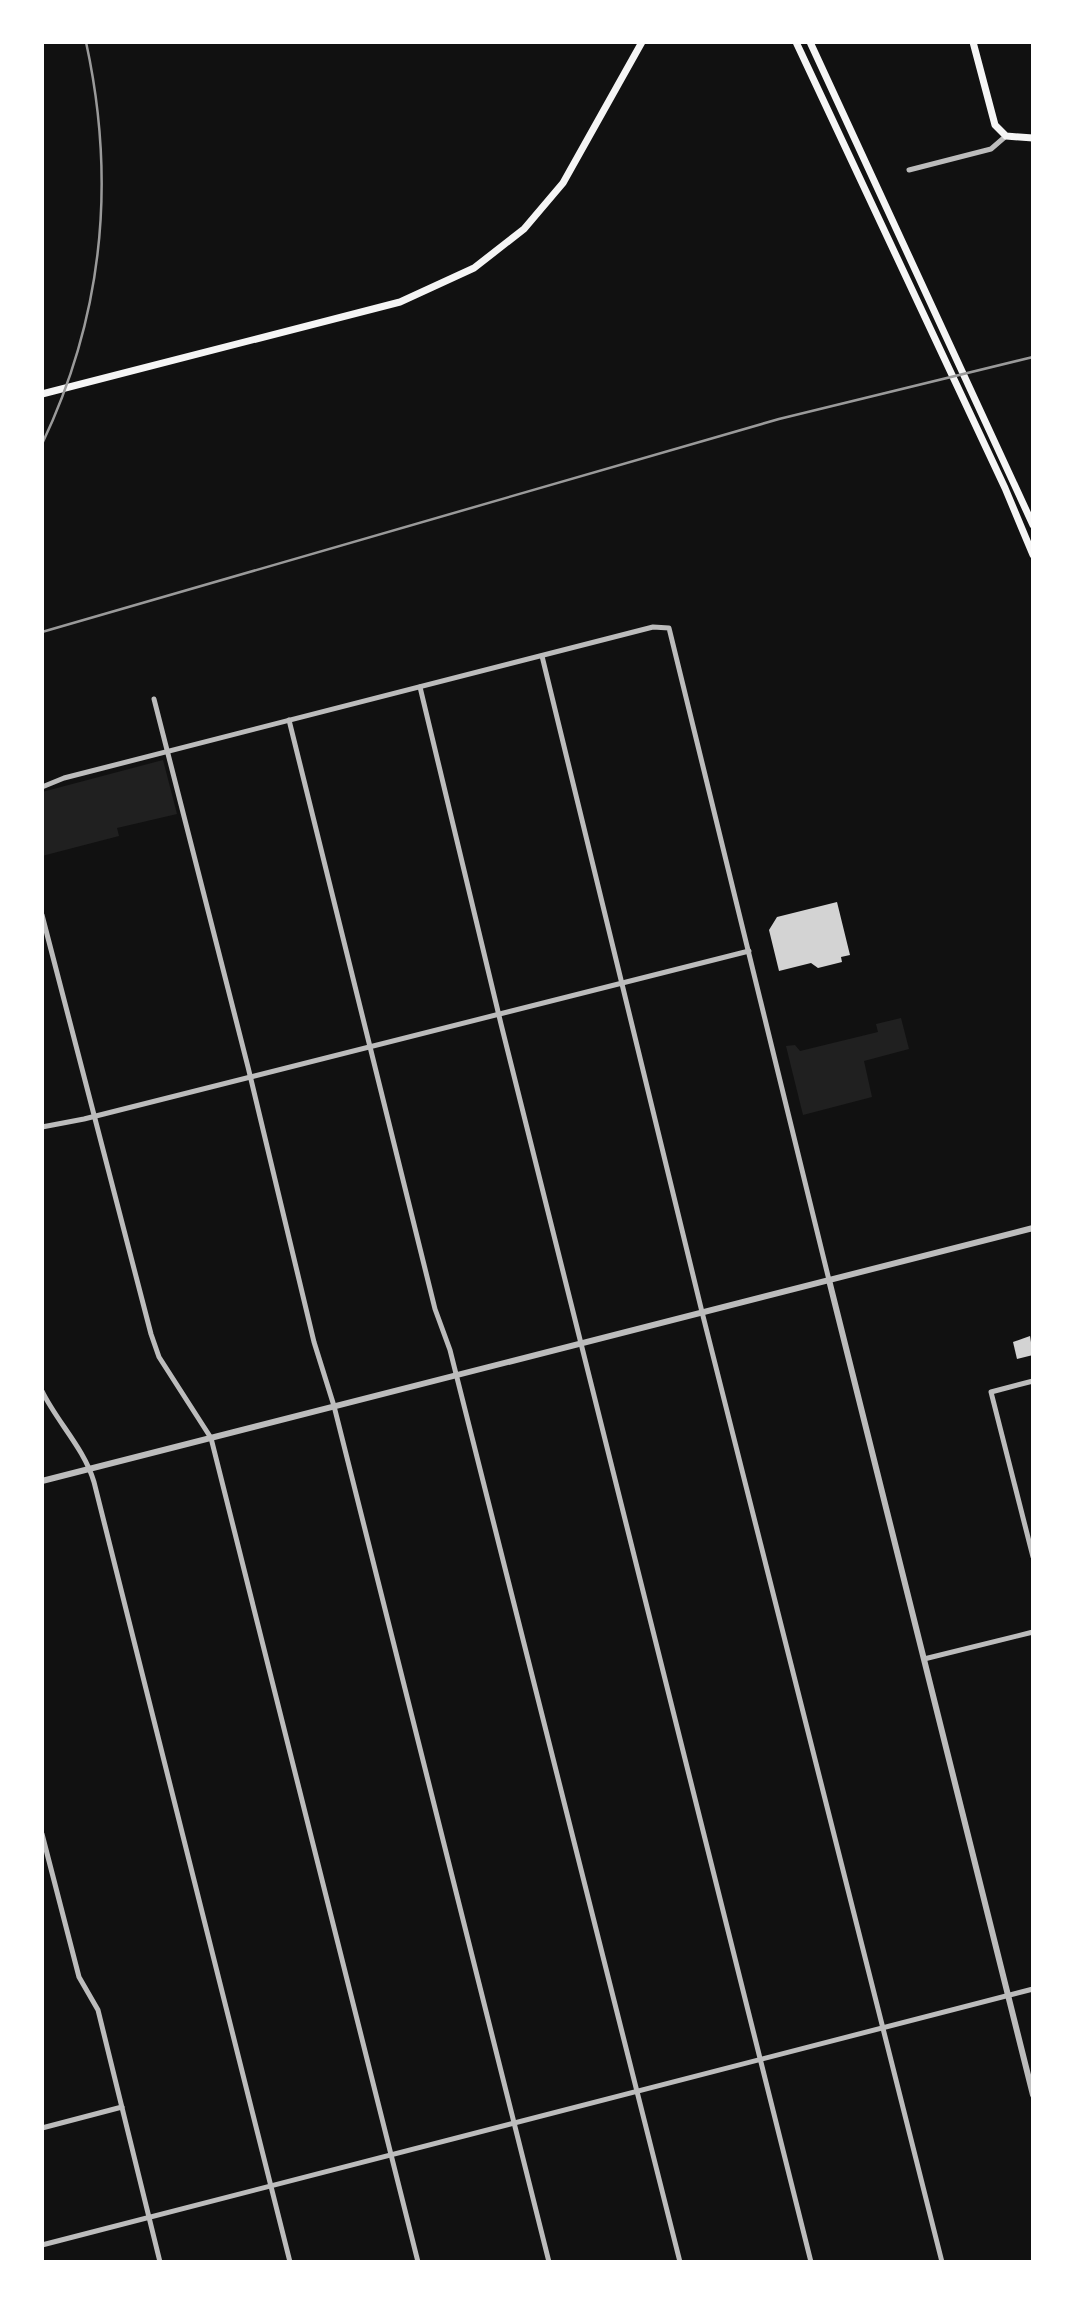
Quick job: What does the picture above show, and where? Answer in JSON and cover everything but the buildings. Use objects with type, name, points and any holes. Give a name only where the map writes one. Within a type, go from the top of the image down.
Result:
[{"type":"main road","points":[[42,394],[400,302],[474,268],[524,229],[563,183],[642,42]]},
{"type":"main road","points":[[796,42],[872,210],[973,420],[1033,555]]},
{"type":"main road","points":[[810,42],[1033,525]]},
{"type":"main road","points":[[973,42],[995,125],[1006,136],[1033,138]]},
{"type":"street","points":[[909,170],[991,149],[1006,136]]},
{"type":"street","points":[[42,787],[64,778],[653,627],[669,628],[1033,2095]]},
{"type":"street","points":[[542,656],[702,1312],[943,2262]]},
{"type":"street","points":[[420,687],[498,1014],[811,2262]]},
{"type":"street","points":[[154,699],[251,1077],[314,1342],[334,1406],[549,2262]]},
{"type":"street","points":[[289,720],[435,1309],[456,1375],[680,2262]]},
{"type":"street","points":[[42,915],[57,964],[93,1117],[151,1334],[159,1357],[211,1438],[418,2262]]},
{"type":"street","points":[[42,1127],[93,1117],[749,951]]},
{"type":"street","points":[[42,1481],[1033,1228]]},
{"type":"street","points":[[1033,1381],[991,1392],[1033,1558]]},
{"type":"street","points":[[42,1391],[52,1412],[90,1469],[290,2262]]},
{"type":"street","points":[[924,1659],[1033,1633]]},
{"type":"street","points":[[42,1834],[79,1977],[98,2010],[160,2262]]},
{"type":"street","points":[[42,2245],[1033,1989]]},
{"type":"street","points":[[42,2128],[122,2107]]},
{"type":"shaded area","points":[[163,760],[177,814],[117,828],[119,836],[42,856],[42,792]]},
{"type":"shaded area","points":[[901,1018],[909,1049],[864,1061],[872,1097],[803,1115],[786,1046],[795,1045],[800,1051],[878,1032],[876,1024]]},
{"type":"railway","points":[[42,444],[63,396],[79,347],[91,297],[98,247],[100,145],[86,42]]},
{"type":"railway","points":[[42,632],[779,419],[1033,357]]}]
